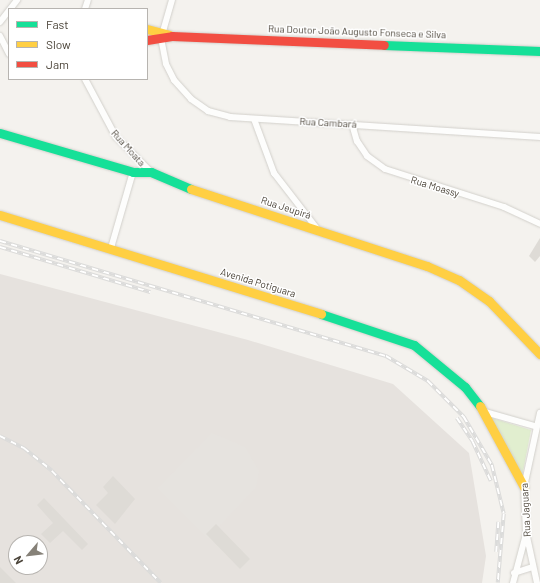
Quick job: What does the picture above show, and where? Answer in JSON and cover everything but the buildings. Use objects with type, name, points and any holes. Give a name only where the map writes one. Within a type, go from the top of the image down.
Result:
[{"type":"street","points":[[11,8],[17,0]]},
{"type":"street","points":[[161,35],[172,0]]},
{"type":"street","points":[[0,22],[8,12]]},
{"type":"street","name":"Rua Doutor João Augusto Fonseca e Silva","points":[[148,29],[161,35],[172,36],[540,51]]},
{"type":"street","name":"Rua Doutor João Augusto Fonseca e Silva","points":[[148,40],[161,35]]},
{"type":"street","name":"Rua Cambará","points":[[161,35],[169,72],[191,99],[222,115],[254,119],[540,137]]},
{"type":"street","points":[[0,36],[8,52]]},
{"type":"street","name":"Rua Moata","points":[[86,80],[116,136],[151,172]]},
{"type":"street","points":[[254,119],[274,173],[318,230]]},
{"type":"street","name":"Rua Moassy","points":[[352,124],[357,141],[366,156],[385,170],[504,207],[540,224]]},
{"type":"street","name":"Rua Jeupirá","points":[[0,133],[133,172],[151,172],[172,183],[318,230],[459,280],[518,327],[540,354]]},
{"type":"street","points":[[111,248],[133,172]]},
{"type":"street","name":"Avenida Potiguara","points":[[0,215],[111,248],[408,343],[451,373],[485,412],[524,487]]},
{"type":"street","points":[[485,412],[534,426]]},
{"type":"street","name":"Rua Jaguara","points":[[537,583],[526,532],[524,487],[534,426],[540,413]]},
{"type":"street","points":[[513,583],[514,573],[526,532]]},
{"type":"street","points":[[514,573],[533,567]]},
{"type":"shaded area","points":[[0,274],[248,340],[393,384],[469,453],[486,556],[482,583],[0,583]]},
{"type":"shaded area","points":[[212,433],[245,447],[259,471],[256,487],[208,538],[158,488]]},
{"type":"green space","points":[[492,418],[531,430],[522,477]]},
{"type":"railway","points":[[0,241],[386,356],[428,381],[464,417],[492,465],[504,514],[498,583]]},
{"type":"railway","points":[[0,247],[150,292]]},
{"type":"railway","points":[[457,418],[473,442],[491,481]]},
{"type":"railway","points":[[0,436],[24,448],[52,471],[161,583]]},
{"type":"railway","points":[[496,552],[498,522]]},
{"type":"traffic: fast","points":[[384,45],[540,51]]},
{"type":"traffic: fast","points":[[0,133],[133,172],[151,172],[191,189]]},
{"type":"traffic: fast","points":[[321,314],[414,345],[465,387],[480,406]]},
{"type":"traffic: slow","points":[[148,29],[169,35]]},
{"type":"traffic: slow","points":[[191,189],[427,266],[459,280],[489,301],[540,354]]},
{"type":"traffic: slow","points":[[0,215],[321,314]]},
{"type":"traffic: slow","points":[[480,406],[524,487]]},
{"type":"traffic: jam","points":[[148,40],[172,36],[384,45]]}]
